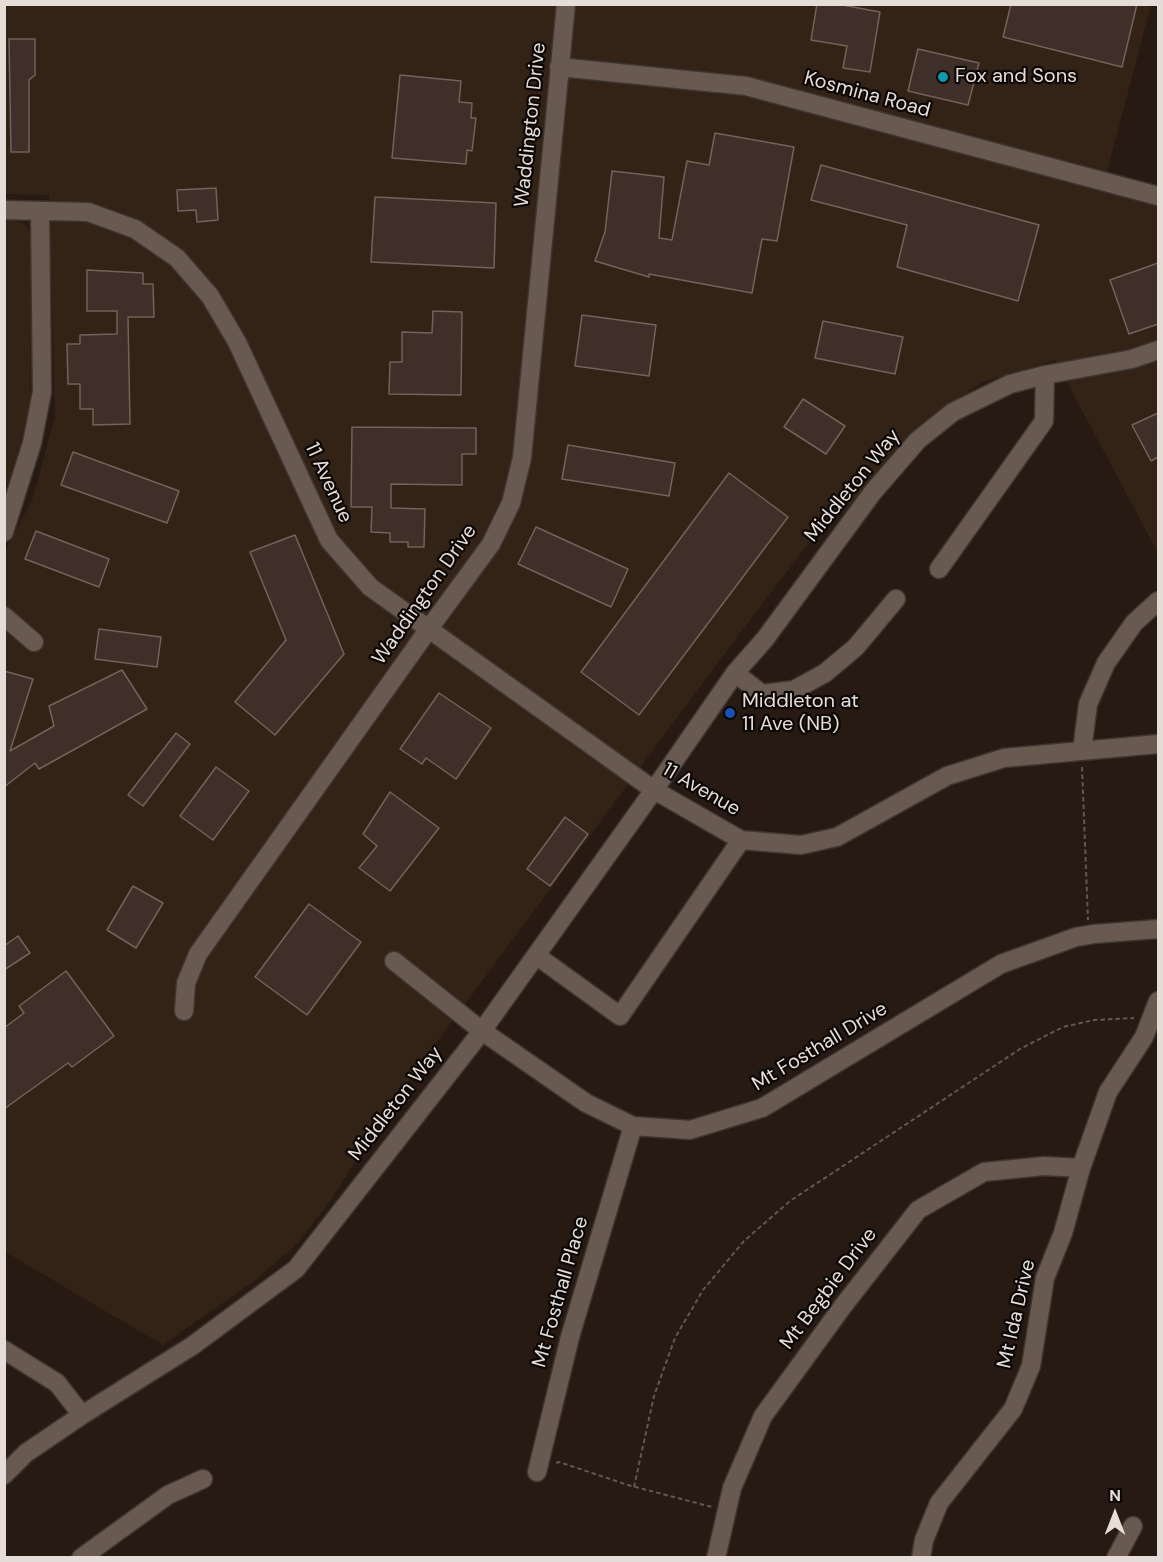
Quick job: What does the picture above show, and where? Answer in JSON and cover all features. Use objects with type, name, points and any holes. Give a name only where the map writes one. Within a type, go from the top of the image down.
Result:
[{"type":"street","name":"Waddington Drive","points":[[184,1011],[186,983],[198,954],[491,544],[511,503],[522,458],[566,4]]},
{"type":"street","name":"Kosmina Road","points":[[559,67],[746,86],[1158,196]]},
{"type":"street","name":"11 Avenue","points":[[4,210],[88,212],[135,229],[177,258],[210,296],[237,342],[329,540],[370,587],[654,790],[741,840],[801,844],[837,837],[947,776],[1004,758],[1158,744]]},
{"type":"street","points":[[4,532],[33,443],[42,392],[40,210]]},
{"type":"street","name":"Middleton Way","points":[[4,1475],[26,1453],[192,1346],[296,1269],[482,1031],[735,673],[765,639],[873,492],[918,440],[953,412],[1010,384],[1044,375],[1132,359],[1158,350]]},
{"type":"street","points":[[939,569],[1044,421],[1044,375]]},
{"type":"street","points":[[735,673],[762,694],[794,690],[825,673],[856,647],[896,599]]},
{"type":"street","points":[[1082,751],[1088,704],[1106,663],[1134,623],[1158,601]]},
{"type":"street","points":[[4,616],[34,642]]},
{"type":"street","name":"11 Avenue","points":[[537,956],[620,1016],[741,840]]},
{"type":"street","name":"Mt Fosthall Drive","points":[[394,961],[482,1031],[586,1103],[633,1126],[690,1130],[762,1108],[1001,964],[1076,937],[1158,929]]},
{"type":"street","name":"Mt Ida Drive","points":[[921,1557],[924,1540],[939,1503],[1013,1409],[1031,1366],[1045,1278],[1063,1233],[1081,1168],[1108,1092],[1144,1037],[1155,1009]]},
{"type":"street","name":"Mt Fosthall Place","points":[[537,1472],[570,1337],[633,1126]]},
{"type":"street","name":"Mt Begbie Drive","points":[[716,1557],[732,1488],[764,1416],[843,1306],[918,1210],[984,1172],[1044,1166],[1081,1168]]},
{"type":"street","points":[[4,1350],[57,1383],[82,1415]]},
{"type":"street","points":[[81,1557],[168,1495],[203,1479]]},
{"type":"street","points":[[1116,1557],[1133,1526]]},
{"type":"path","points":[[1082,773],[1087,917],[1094,934]]},
{"type":"path","points":[[634,1487],[654,1396],[675,1338],[703,1290],[744,1241],[790,1201],[1020,1049],[1063,1028],[1155,1009]]},
{"type":"path","points":[[537,1472],[559,1462],[634,1487],[701,1504]]},
{"type":"shaded area","points":[[5,5],[1151,5],[1102,191],[1158,207],[1158,553],[1055,360],[983,382],[923,421],[846,510],[819,530],[734,641],[403,1088],[326,1207],[294,1247],[254,1281],[163,1345],[5,1252],[5,551],[32,500],[55,416],[49,195],[5,194]]},
{"type":"shaded area","points":[[4,219],[24,224],[31,233],[30,408],[12,474],[5,488]]},
{"type":"building","points":[[817,4],[837,4],[880,12],[870,72],[843,68],[847,46],[811,40]]},
{"type":"building","points":[[1011,4],[1137,4],[1122,67],[1003,37]]},
{"type":"building","points":[[9,39],[35,39],[35,75],[29,80],[29,152],[11,152]]},
{"type":"building","name":"Fox and Sons","points":[[918,49],[979,63],[968,105],[908,91]]},
{"type":"building","points":[[400,75],[461,81],[459,102],[472,103],[471,118],[476,118],[472,151],[467,150],[466,164],[392,158]]},
{"type":"building","points":[[715,133],[794,147],[777,241],[762,239],[752,293],[649,274],[649,277],[595,261],[605,232],[612,171],[664,177],[659,238],[672,240],[687,161],[709,165]]},
{"type":"building","points":[[821,165],[1039,225],[1018,301],[897,267],[907,225],[811,200]]},
{"type":"building","points":[[216,188],[218,220],[197,222],[196,210],[178,211],[177,190]]},
{"type":"building","points":[[375,197],[496,203],[494,268],[371,262]]},
{"type":"building","points":[[1158,263],[1158,324],[1129,334],[1110,280]]},
{"type":"building","points":[[87,270],[143,273],[143,284],[153,284],[154,317],[128,317],[130,424],[93,425],[93,409],[80,409],[80,384],[68,384],[67,344],[80,344],[80,335],[117,334],[117,311],[87,311]]},
{"type":"building","points":[[433,311],[462,312],[461,395],[389,394],[390,362],[402,362],[402,332],[432,333]]},
{"type":"building","points":[[582,315],[656,325],[649,376],[575,366]]},
{"type":"building","points":[[823,321],[903,337],[895,374],[815,358]]},
{"type":"building","points":[[803,399],[845,426],[826,454],[784,427]]},
{"type":"building","points":[[1158,413],[1158,457],[1151,461],[1132,425]]},
{"type":"building","points":[[352,427],[476,428],[476,454],[462,454],[462,485],[391,484],[391,508],[425,509],[424,547],[408,547],[408,542],[390,542],[390,533],[371,532],[372,507],[351,507]]},
{"type":"building","points":[[568,445],[675,463],[669,496],[562,479]]},
{"type":"building","points":[[73,452],[179,491],[167,523],[61,485]]},
{"type":"building","points":[[729,473],[788,517],[639,715],[581,672]]},
{"type":"building","points":[[536,527],[628,569],[611,607],[518,564]]},
{"type":"building","points":[[36,531],[109,559],[99,587],[25,559]]},
{"type":"building","points":[[295,535],[344,654],[275,735],[235,702],[286,640],[250,552]]},
{"type":"building","points":[[99,629],[161,637],[157,667],[95,659]]},
{"type":"building","points":[[122,670],[147,709],[39,769],[35,763],[4,787],[4,671],[33,679],[10,751],[54,726],[49,706]]},
{"type":"building","points":[[439,693],[491,728],[456,779],[426,758],[422,764],[400,749]]},
{"type":"building","points":[[176,733],[190,744],[143,806],[128,795]]},
{"type":"building","points":[[216,767],[249,791],[213,840],[180,816]]},
{"type":"building","points":[[390,792],[439,828],[390,891],[359,868],[377,846],[363,834]]},
{"type":"building","points":[[565,817],[588,834],[550,886],[527,869]]},
{"type":"building","points":[[133,886],[163,903],[136,948],[107,930]]},
{"type":"building","points":[[309,904],[361,942],[307,1015],[255,977]]},
{"type":"building","points":[[18,936],[30,953],[4,970],[4,946]]},
{"type":"building","points":[[66,971],[114,1036],[72,1067],[68,1063],[4,1109],[4,1028],[24,1013],[19,1006]]},
{"type":"place","name":"Fox and Sons","points":[[943,77]]},
{"type":"place","name":"Middleton at 11 Ave (NB)","points":[[730,713]]}]
